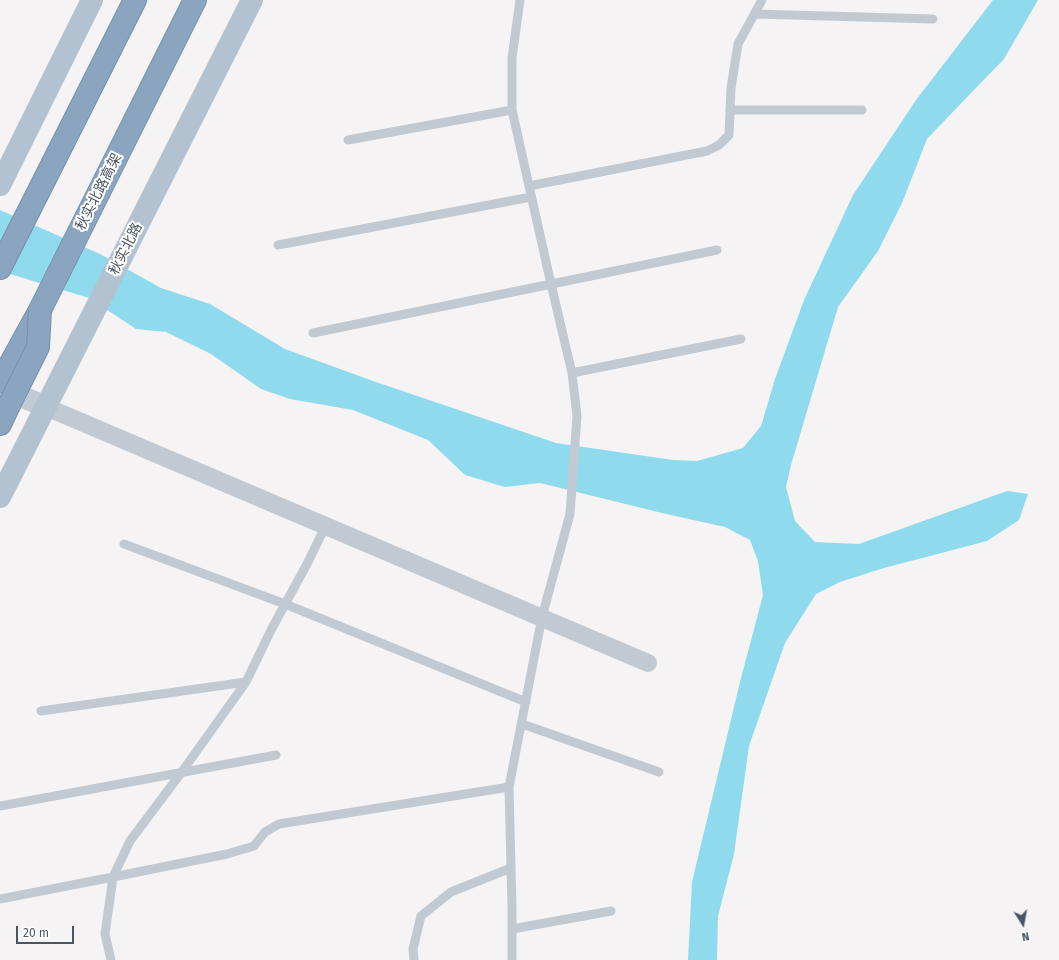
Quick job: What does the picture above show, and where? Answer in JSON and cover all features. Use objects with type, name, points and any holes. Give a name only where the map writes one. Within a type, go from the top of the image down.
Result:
[{"type":"highway","points":[[0,268],[135,0]]},
{"type":"highway","name":"秋实北路高架","points":[[0,383],[40,310],[195,0]]},
{"type":"highway","points":[[0,424],[38,348],[40,310]]},
{"type":"main road","points":[[0,185],[92,0]]},
{"type":"main road","name":"秋实北路","points":[[0,497],[252,0]]},
{"type":"street","points":[[0,387],[648,663]]},
{"type":"lane","points":[[512,960],[509,787],[542,618],[570,514],[577,416],[572,373],[512,110],[512,58],[520,0]]},
{"type":"lane","points":[[529,186],[707,151],[719,145],[729,135],[732,88],[738,44],[762,0]]},
{"type":"lane","points":[[755,14],[933,19]]},
{"type":"lane","points":[[348,140],[512,110]]},
{"type":"lane","points":[[730,110],[862,110]]},
{"type":"lane","points":[[278,245],[531,197]]},
{"type":"lane","points":[[313,333],[718,250]]},
{"type":"lane","points":[[572,373],[741,339]]},
{"type":"lane","points":[[108,959],[105,934],[113,877],[130,841],[246,682],[271,630],[326,525]]},
{"type":"lane","points":[[124,544],[285,604],[526,702]]},
{"type":"lane","points":[[41,711],[246,682]]},
{"type":"lane","points":[[522,724],[659,772]]},
{"type":"lane","points":[[0,806],[276,755]]},
{"type":"lane","points":[[0,899],[227,854],[254,846],[265,832],[279,824],[509,787]]},
{"type":"lane","points":[[414,960],[413,949],[421,916],[451,892],[511,868]]},
{"type":"lane","points":[[512,929],[611,911]]},
{"type":"water","points":[[993,0],[1038,0],[1004,59],[927,139],[902,203],[878,251],[838,307],[791,465],[786,487],[795,521],[815,542],[859,544],[1007,491],[1028,494],[1019,520],[987,541],[884,568],[840,582],[816,594],[785,643],[749,746],[734,854],[718,916],[717,960],[688,960],[692,882],[740,682],[763,595],[758,561],[750,540],[725,527],[540,483],[505,487],[465,475],[428,440],[353,410],[290,399],[261,389],[211,354],[166,332],[136,329],[89,298],[0,271],[0,210],[100,254],[161,288],[210,304],[285,349],[373,381],[556,443],[673,460],[697,461],[743,448],[761,426],[775,379],[804,300],[853,195],[916,100]]}]
